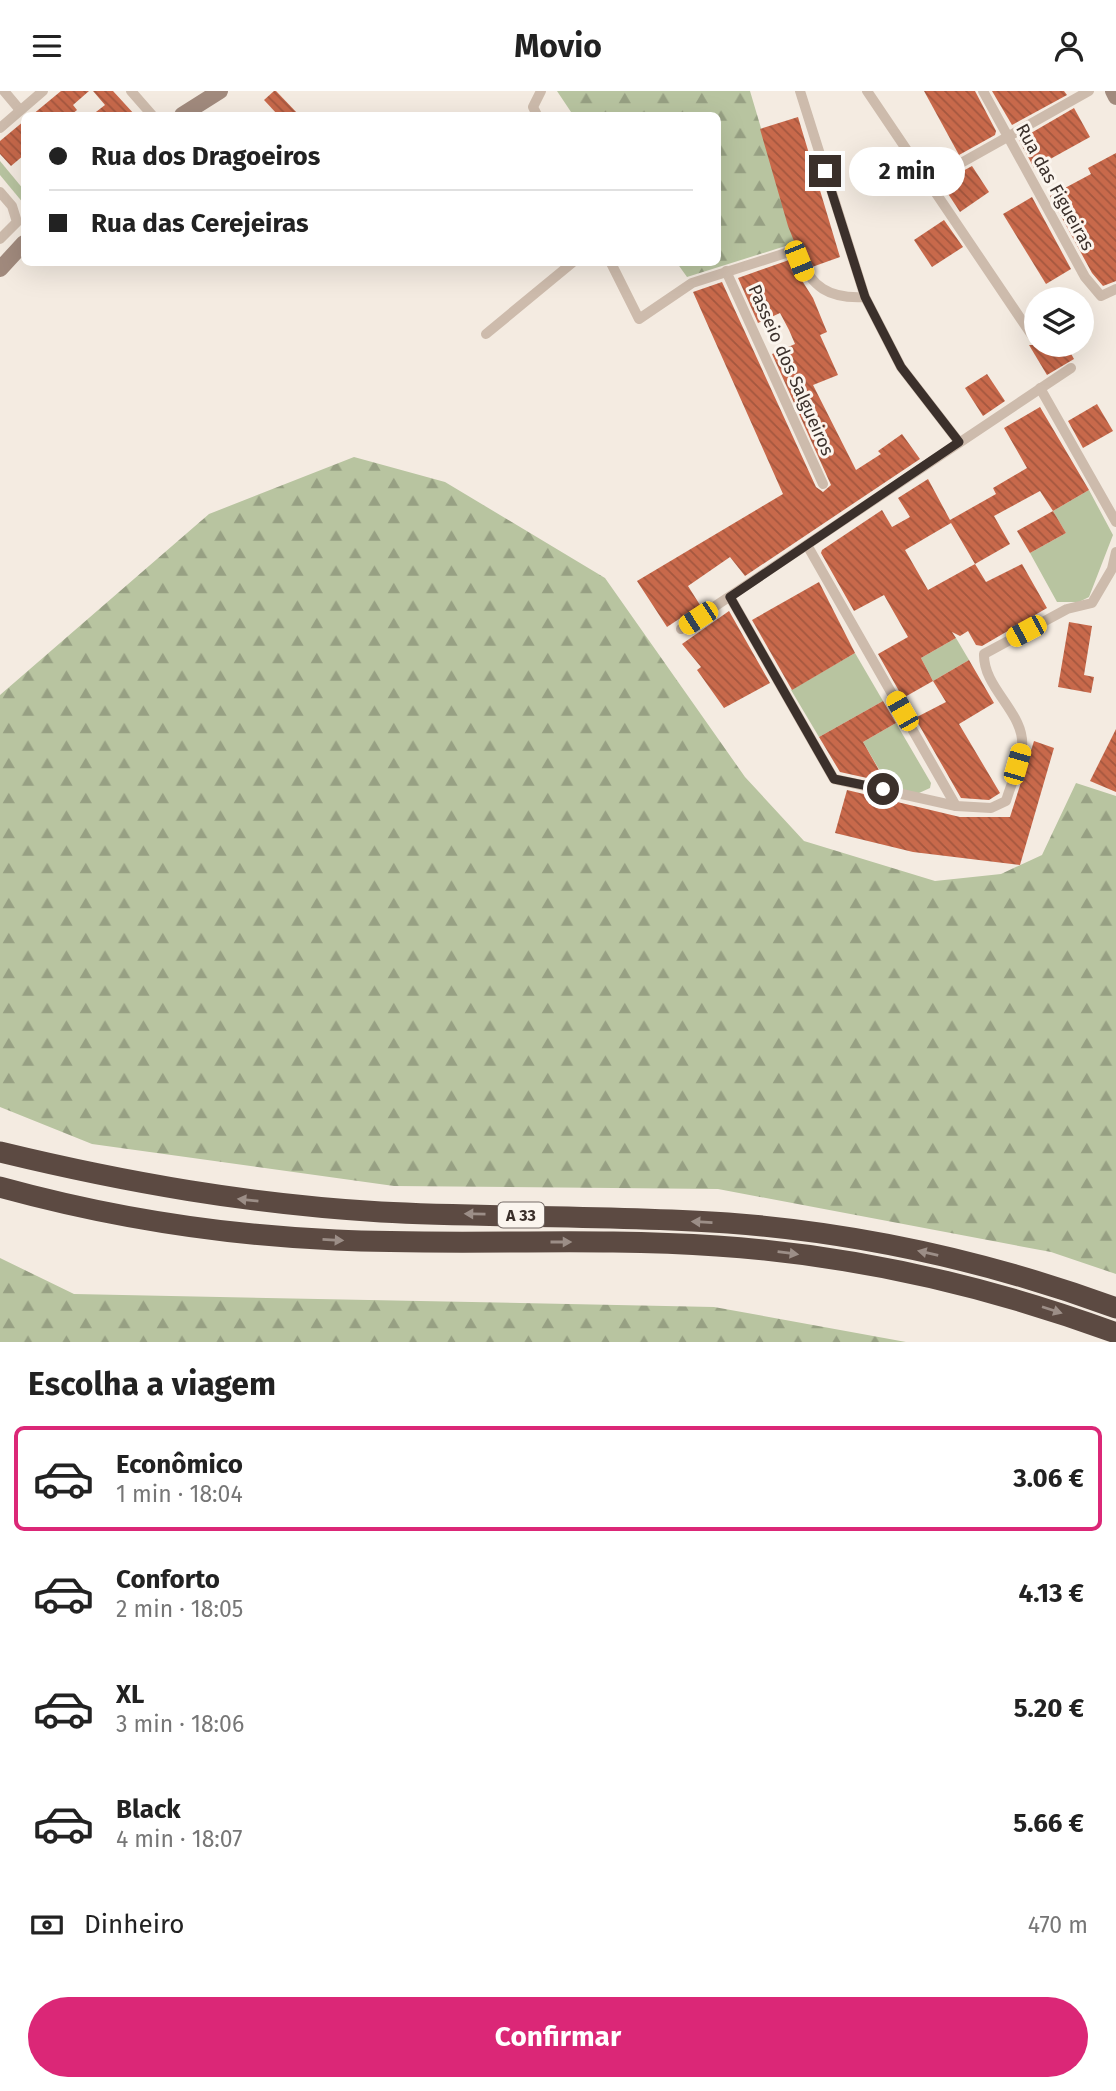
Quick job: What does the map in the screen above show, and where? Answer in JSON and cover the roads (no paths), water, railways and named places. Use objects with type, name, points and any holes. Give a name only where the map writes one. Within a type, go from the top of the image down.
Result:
[{"type":"highway","name":"A 33","points":[[0,1150],[131,1183],[287,1204],[382,1212],[698,1221],[832,1235],[994,1269],[1116,1308]]},
{"type":"highway","name":"A 33","points":[[0,1180],[120,1213],[266,1235],[336,1240],[653,1243],[765,1250],[931,1277],[1028,1303],[1116,1333]]},
{"type":"highway","points":[[0,1187],[66,1206],[120,1213]]},
{"type":"main road","points":[[187,112],[220,91]]},
{"type":"main road","points":[[1113,91],[1116,97]]},
{"type":"main road","points":[[0,269],[21,246]]},
{"type":"street","points":[[4,91],[20,110]]},
{"type":"street","points":[[0,128],[43,91]]},
{"type":"street","points":[[131,91],[149,112]]},
{"type":"street","points":[[536,112],[533,107],[541,91]]},
{"type":"street","points":[[800,91],[865,297],[901,367],[959,442]]},
{"type":"street","points":[[867,91],[1024,324]]},
{"type":"street","name":"Rua das Figueiras","points":[[983,91],[1085,277],[1101,296],[1116,289]]},
{"type":"street","points":[[929,181],[1088,91]]},
{"type":"street","points":[[0,192],[17,214],[17,222],[0,239]]},
{"type":"street","points":[[612,266],[639,319],[692,282],[782,252],[793,252],[806,276],[823,290],[842,297],[865,297]]},
{"type":"street","points":[[486,334],[568,266]]},
{"type":"street","name":"Passeio dos Salgueiros","points":[[726,271],[823,484]]},
{"type":"street","points":[[681,629],[1071,368]]},
{"type":"street","points":[[1040,388],[1116,522]]},
{"type":"street","points":[[807,545],[956,806]]},
{"type":"street","points":[[730,597],[834,779],[956,806],[991,808],[1006,801],[1022,746],[1018,726],[984,669],[984,654],[1067,609],[1092,603],[1112,569],[1116,552]]}]
